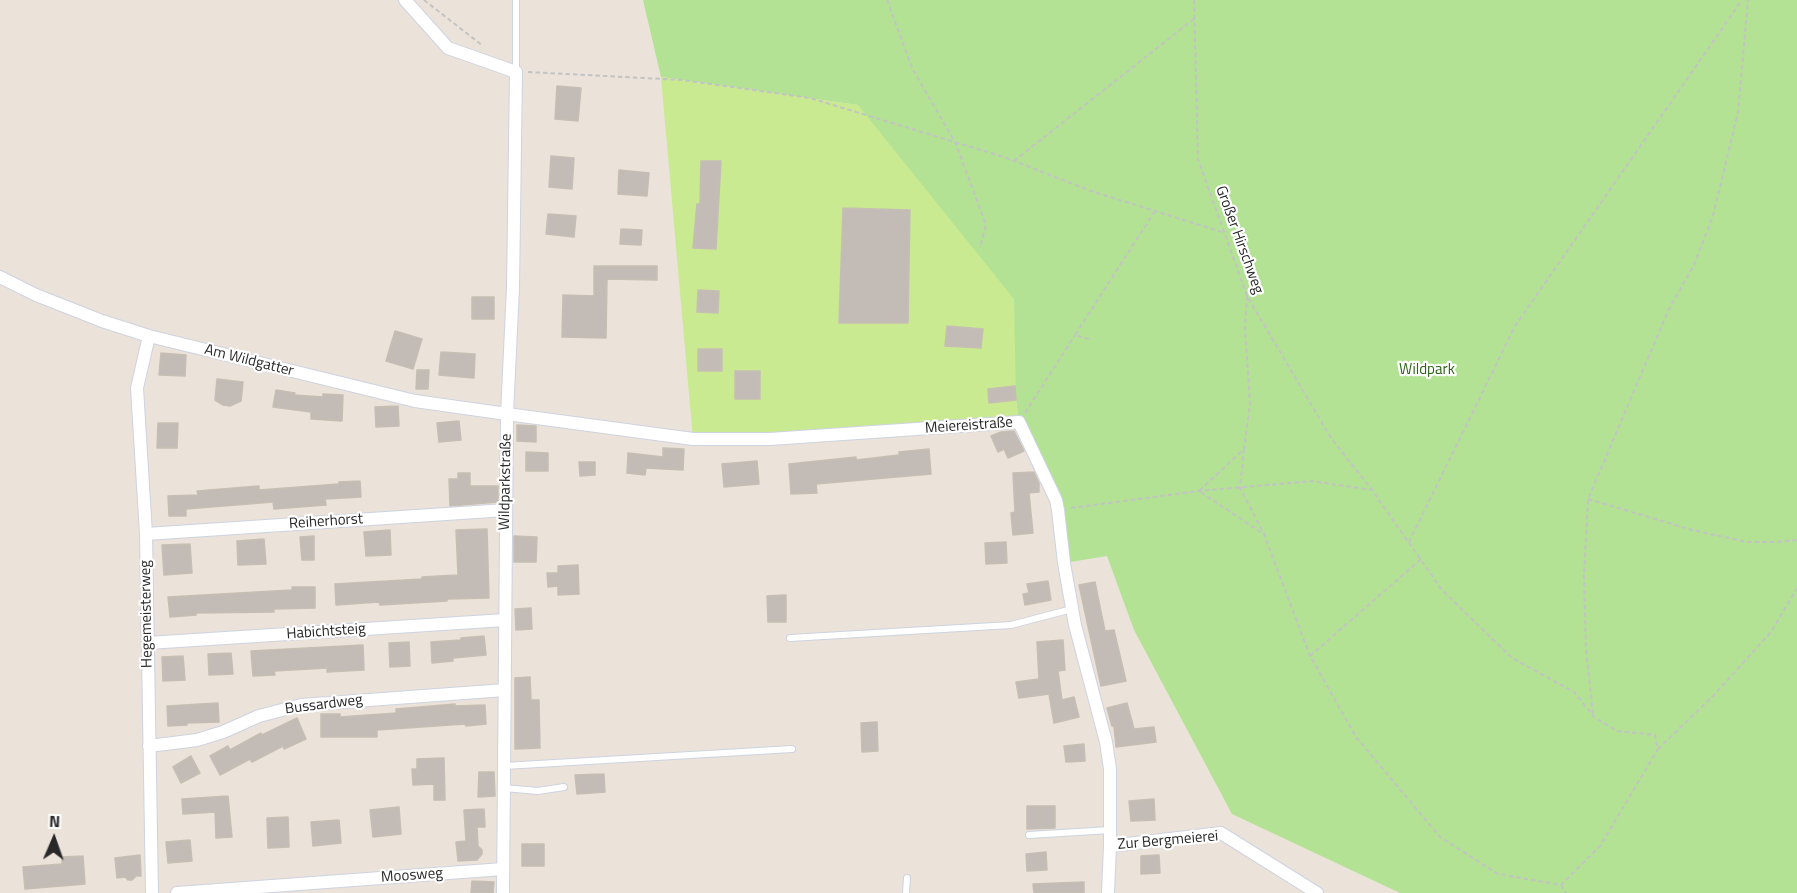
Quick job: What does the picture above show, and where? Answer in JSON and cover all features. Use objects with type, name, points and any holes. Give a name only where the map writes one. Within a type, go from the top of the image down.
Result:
[{"type":"street","points":[[405,0],[448,48],[516,72]]},
{"type":"street","name":"Wildparkstraße","points":[[503,893],[507,414],[513,288],[516,72]]},
{"type":"street","name":"Am Wildgatter","points":[[0,277],[36,295],[102,321],[149,336],[415,401],[507,414]]},
{"type":"street","name":"Hegemeisterweg","points":[[149,336],[137,388],[146,534],[152,893]]},
{"type":"street","name":"Meiereistraße","points":[[507,414],[693,439],[770,439],[1019,422],[1056,500],[1073,609],[1106,742],[1110,769],[1108,893]]},
{"type":"street","name":"Reiherhorst","points":[[146,534],[506,510]]},
{"type":"street","name":"Habichtsteig","points":[[148,644],[505,620]]},
{"type":"street","name":"Bussardweg","points":[[149,746],[197,740],[223,732],[259,716],[301,705],[505,690]]},
{"type":"street","name":"Zur Bergmeierei","points":[[1110,846],[1221,832],[1317,893]]},
{"type":"street","name":"Moosweg","points":[[177,893],[503,869]]},
{"type":"lane","points":[[516,0],[516,72]]},
{"type":"lane","points":[[790,638],[1011,625],[1073,609]]},
{"type":"lane","points":[[504,766],[792,749]]},
{"type":"lane","points":[[503,788],[538,791],[564,787]]},
{"type":"lane","points":[[1029,835],[1110,830]]},
{"type":"lane","points":[[906,893],[907,878]]},
{"type":"path","points":[[424,0],[489,50]]},
{"type":"path","points":[[887,0],[912,68],[956,144],[986,225],[980,248]]},
{"type":"path","name":"Großer Hirschweg","points":[[1194,0],[1198,159],[1247,296],[1331,438],[1372,490],[1442,590],[1512,658],[1574,692],[1594,717]]},
{"type":"path","points":[[1409,542],[1515,326],[1742,0]]},
{"type":"path","points":[[1658,749],[1655,735],[1617,731],[1594,717],[1586,640],[1584,576],[1588,499],[1668,311],[1694,266],[1713,216],[1738,112],[1748,0]]},
{"type":"path","points":[[1014,161],[1195,18]]},
{"type":"path","points":[[516,72],[682,80],[810,98],[1014,161],[1091,191],[1225,233]]},
{"type":"path","points":[[1019,422],[1155,211]]},
{"type":"path","points":[[1247,296],[1245,329],[1250,404],[1240,488],[1264,534],[1310,656],[1356,737],[1440,837],[1498,874],[1561,885],[1566,893]]},
{"type":"path","points":[[1075,334],[1089,339]]},
{"type":"path","points":[[1199,491],[1244,449]]},
{"type":"path","points":[[1058,510],[1199,491],[1312,481],[1372,490]]},
{"type":"path","points":[[1199,491],[1264,534]]},
{"type":"path","points":[[1588,499],[1692,530],[1747,542],[1797,540]]},
{"type":"path","points":[[1310,656],[1421,559]]},
{"type":"path","points":[[1561,885],[1600,846],[1658,749],[1714,695],[1771,632],[1797,588]]},
{"type":"green space","name":"Wildpark","points":[[643,0],[1797,0],[1797,893],[1400,893],[1232,814],[1134,630],[1107,556],[1064,563],[1058,510],[1019,422],[1016,400],[858,105],[661,77]]},
{"type":"green space","points":[[661,77],[858,105],[1014,299],[1016,400],[1019,422],[693,439]]},
{"type":"building","points":[[557,86],[581,88],[578,121],[555,119]]},
{"type":"building","points":[[551,156],[574,158],[572,189],[549,187]]},
{"type":"building","points":[[701,161],[721,161],[716,249],[693,248],[697,204],[700,204]]},
{"type":"building","points":[[619,170],[649,173],[647,196],[618,194]]},
{"type":"building","points":[[843,208],[910,210],[908,323],[839,323]]},
{"type":"building","points":[[548,214],[576,216],[574,237],[546,234]]},
{"type":"building","points":[[621,229],[642,230],[641,245],[620,244]]},
{"type":"building","points":[[594,266],[657,266],[657,280],[607,279],[606,338],[562,337],[563,295],[594,296]]},
{"type":"building","points":[[698,290],[719,291],[718,313],[697,312]]},
{"type":"building","points":[[472,297],[494,297],[494,319],[472,319]]},
{"type":"building","points":[[947,326],[983,329],[981,348],[945,346]]},
{"type":"building","points":[[395,331],[422,339],[413,369],[386,361]]},
{"type":"building","points":[[698,349],[722,349],[722,371],[698,371]]},
{"type":"building","points":[[441,352],[475,354],[474,378],[439,375]]},
{"type":"building","points":[[161,353],[186,355],[185,376],[159,375]]},
{"type":"building","points":[[417,370],[429,370],[428,389],[416,389]]},
{"type":"building","points":[[735,371],[760,371],[760,399],[735,399]]},
{"type":"building","points":[[217,379],[243,382],[241,401],[230,406],[215,400]]},
{"type":"building","points":[[1015,386],[1016,400],[989,403],[988,389]]},
{"type":"building","points":[[276,390],[295,393],[294,395],[323,397],[323,394],[343,395],[342,421],[311,419],[311,412],[273,407]]},
{"type":"building","points":[[398,406],[399,426],[376,427],[375,407]]},
{"type":"building","points":[[459,421],[461,440],[439,442],[437,423]]},
{"type":"building","points":[[158,423],[178,423],[177,448],[157,448]]},
{"type":"building","points":[[517,425],[536,426],[536,442],[517,441]]},
{"type":"building","points":[[1014,431],[1024,451],[1008,458],[1004,449],[998,452],[991,436]]},
{"type":"building","points":[[663,448],[684,449],[683,470],[646,468],[645,475],[627,473],[628,453],[663,457]]},
{"type":"building","points":[[929,449],[931,474],[816,484],[817,493],[791,494],[789,464],[856,457],[856,460]]},
{"type":"building","points":[[526,452],[548,453],[548,471],[526,471]]},
{"type":"building","points":[[757,461],[759,484],[724,487],[722,464]]},
{"type":"building","points":[[579,462],[595,462],[595,475],[580,476]]},
{"type":"building","points":[[1034,472],[1039,483],[1039,492],[1029,493],[1033,533],[1013,535],[1011,513],[1015,512],[1013,473]]},
{"type":"building","points":[[458,473],[470,473],[470,486],[498,486],[498,502],[450,506],[449,479],[458,479]]},
{"type":"building","points":[[360,481],[361,497],[325,499],[326,505],[274,509],[273,502],[186,509],[186,516],[169,516],[168,496],[198,495],[197,491],[259,486],[259,490]]},
{"type":"building","points":[[487,529],[489,598],[380,605],[379,602],[336,605],[335,584],[458,575],[456,530]]},
{"type":"building","points":[[390,530],[391,555],[366,556],[364,532]]},
{"type":"building","points":[[314,536],[314,560],[302,560],[300,537]]},
{"type":"building","points":[[514,536],[537,537],[536,562],[514,562]]},
{"type":"building","points":[[264,539],[266,564],[238,565],[237,541]]},
{"type":"building","points":[[1006,542],[1007,563],[986,564],[985,543]]},
{"type":"building","points":[[190,544],[192,573],[164,575],[162,545]]},
{"type":"building","points":[[578,565],[579,594],[558,595],[558,586],[548,587],[547,573],[558,573],[558,566]]},
{"type":"building","points":[[1048,581],[1051,600],[1025,605],[1023,594],[1029,593],[1027,584]]},
{"type":"building","points":[[1095,582],[1105,631],[1114,630],[1126,681],[1101,686],[1079,585]]},
{"type":"building","points":[[292,587],[315,587],[315,608],[274,609],[274,612],[196,613],[196,615],[170,617],[168,597],[292,590]]},
{"type":"building","points":[[786,595],[786,622],[768,622],[767,596]]},
{"type":"building","points":[[531,608],[532,629],[516,630],[515,609]]},
{"type":"building","points":[[484,636],[486,655],[453,658],[453,661],[432,663],[431,642]]},
{"type":"building","points":[[1063,640],[1065,670],[1058,671],[1062,700],[1074,697],[1079,717],[1054,723],[1049,694],[1019,698],[1016,682],[1039,679],[1037,642]]},
{"type":"building","points":[[409,642],[410,666],[390,667],[389,643]]},
{"type":"building","points":[[363,645],[364,670],[327,672],[327,668],[274,671],[275,675],[253,676],[251,651]]},
{"type":"building","points":[[231,653],[233,674],[209,675],[208,654]]},
{"type":"building","points":[[183,656],[185,680],[163,681],[162,657]]},
{"type":"building","points":[[530,677],[531,700],[539,700],[540,748],[515,749],[515,678]]},
{"type":"building","points":[[218,703],[219,722],[168,726],[167,706]]},
{"type":"building","points":[[1127,703],[1134,729],[1154,727],[1156,742],[1116,747],[1114,726],[1112,726],[1107,708]]},
{"type":"building","points":[[455,704],[455,706],[485,705],[486,724],[377,730],[377,737],[321,737],[321,714],[340,714],[340,717],[396,713],[396,709]]},
{"type":"building","points":[[297,718],[306,739],[284,749],[283,746],[252,762],[250,759],[220,775],[210,756],[228,746],[230,750],[261,733],[262,735]]},
{"type":"building","points":[[877,722],[878,751],[862,752],[861,723]]},
{"type":"building","points":[[1084,744],[1085,761],[1066,762],[1064,746]]},
{"type":"building","points":[[191,756],[200,773],[181,783],[173,767]]},
{"type":"building","points":[[444,758],[445,800],[434,800],[434,784],[413,785],[412,769],[417,769],[417,759]]},
{"type":"building","points":[[479,772],[494,772],[495,796],[478,797]]},
{"type":"building","points":[[604,774],[605,792],[577,794],[575,775]]},
{"type":"building","points":[[228,796],[232,837],[216,838],[215,812],[183,814],[182,799]]},
{"type":"building","points":[[1154,799],[1155,820],[1131,821],[1129,801]]},
{"type":"building","points":[[1027,806],[1055,806],[1055,828],[1027,829]]},
{"type":"building","points":[[399,807],[401,834],[373,837],[370,810]]},
{"type":"building","points":[[484,809],[485,827],[477,827],[478,846],[482,854],[477,860],[458,861],[456,842],[466,841],[464,810]]},
{"type":"building","points":[[288,817],[289,847],[268,848],[267,818]]},
{"type":"building","points":[[339,820],[341,843],[313,846],[311,822]]},
{"type":"building","points":[[190,840],[192,861],[168,863],[166,842]]},
{"type":"building","points":[[522,844],[544,844],[544,866],[522,866]]},
{"type":"building","points":[[1046,852],[1047,870],[1027,871],[1026,854]]},
{"type":"building","points":[[140,855],[141,876],[136,876],[132,880],[125,877],[117,878],[115,858]]},
{"type":"building","points":[[1159,855],[1160,873],[1141,874],[1141,856]]},
{"type":"building","points":[[83,856],[85,884],[25,889],[23,867],[62,864],[62,857]]},
{"type":"building","points":[[472,881],[494,882],[493,893],[471,893]]},
{"type":"building","points":[[1084,882],[1084,893],[1034,893],[1033,884]]}]
